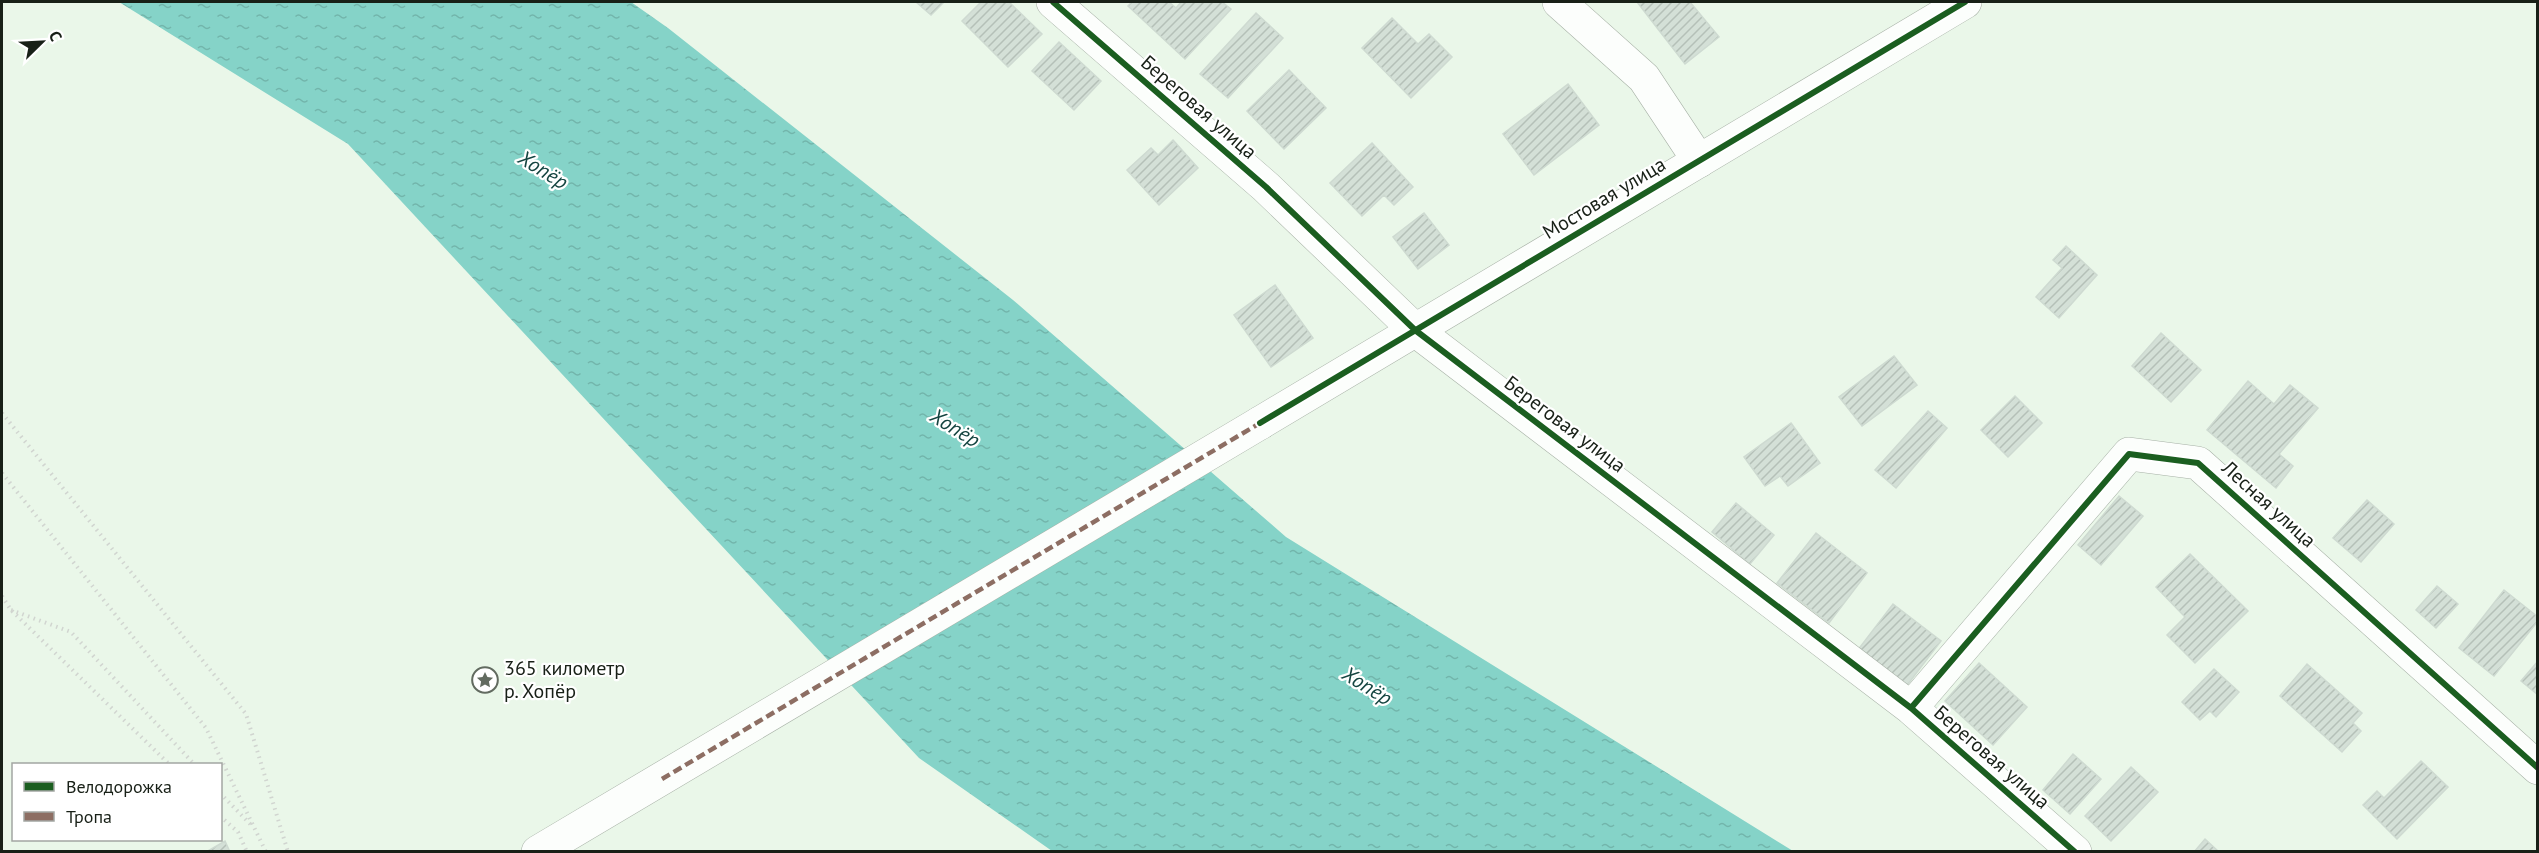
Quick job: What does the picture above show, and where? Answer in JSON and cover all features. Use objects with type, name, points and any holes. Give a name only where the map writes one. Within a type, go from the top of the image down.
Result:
[{"type":"street","name":"Береговая улица","points":[[1053,2],[1266,188],[1415,330],[1911,708],[2075,852]]},
{"type":"street","points":[[1559,2],[1644,78],[1699,161]]},
{"type":"street","name":"Мостовая улица","points":[[538,852],[1965,2]]},
{"type":"street","name":"Лесная улица","points":[[1911,708],[2129,454],[2198,463],[2538,768]]},
{"type":"path","points":[[2,413],[246,714],[288,852]]},
{"type":"path","points":[[2,473],[206,728],[266,852]]},
{"type":"path","points":[[2,596],[11,610],[167,763]]},
{"type":"path","points":[[11,610],[71,632],[192,763]]},
{"type":"path","points":[[222,795],[257,831]]},
{"type":"path","points":[[222,818],[238,832],[247,852]]},
{"type":"water","name":"Хопёр","points":[[119,2],[631,2],[668,28],[1013,300],[1286,537],[1793,851],[1052,851],[919,758],[348,144]]},
{"type":"building","points":[[916,2],[944,2],[931,15]]},
{"type":"building","points":[[981,2],[1009,2],[1042,34],[1008,67],[962,21]]},
{"type":"building","points":[[1132,2],[1169,2],[1176,8],[1181,2],[1222,2],[1231,9],[1185,59],[1128,6]]},
{"type":"building","points":[[1637,2],[1690,2],[1719,37],[1685,64]]},
{"type":"building","points":[[1256,13],[1283,38],[1228,98],[1200,74]]},
{"type":"building","points":[[1392,18],[1418,44],[1429,34],[1452,57],[1411,98],[1362,48]]},
{"type":"building","points":[[1059,42],[1101,81],[1074,110],[1032,71]]},
{"type":"building","points":[[1289,70],[1326,108],[1284,149],[1247,111]]},
{"type":"building","points":[[1568,84],[1599,125],[1534,175],[1503,134]]},
{"type":"building","points":[[1173,140],[1198,168],[1159,205],[1127,170],[1151,148],[1158,155]]},
{"type":"building","points":[[1372,143],[1413,187],[1394,205],[1384,195],[1362,216],[1330,183]]},
{"type":"building","points":[[1424,213],[1449,245],[1418,269],[1393,237]]},
{"type":"building","points":[[2066,246],[2097,275],[2059,318],[2036,297],[2062,268],[2053,260]]},
{"type":"building","points":[[1275,285],[1313,338],[1271,367],[1234,315]]},
{"type":"building","points":[[2161,333],[2201,370],[2171,402],[2132,366]]},
{"type":"building","points":[[1894,356],[1917,385],[1862,426],[1839,397]]},
{"type":"building","points":[[2248,381],[2274,404],[2290,385],[2318,408],[2279,454],[2293,466],[2276,488],[2207,430]]},
{"type":"building","points":[[2015,396],[2042,423],[2008,457],[1981,430]]},
{"type":"building","points":[[1928,411],[1947,428],[1896,488],[1875,470]]},
{"type":"building","points":[[1791,423],[1820,463],[1788,486],[1780,476],[1765,486],[1744,457]]},
{"type":"building","points":[[2119,496],[2143,516],[2101,565],[2078,545]]},
{"type":"building","points":[[2367,500],[2394,524],[2361,562],[2333,538]]},
{"type":"building","points":[[1736,503],[1774,535],[1750,564],[1712,532]]},
{"type":"building","points":[[1816,533],[1867,573],[1829,623],[1777,583]]},
{"type":"building","points":[[2190,554],[2248,611],[2195,663],[2167,635],[2185,617],[2156,587]]},
{"type":"building","points":[[2437,586],[2458,604],[2436,628],[2416,610]]},
{"type":"building","points":[[2504,590],[2538,617],[2538,621],[2494,676],[2459,648]]},
{"type":"building","points":[[1893,604],[1941,641],[1905,688],[1857,651]]},
{"type":"building","points":[[2538,661],[2538,695],[2521,681]]},
{"type":"building","points":[[1979,663],[2027,707],[1993,745],[1945,701]]},
{"type":"building","points":[[2307,664],[2362,713],[2353,723],[2361,731],[2342,752],[2280,696]]},
{"type":"building","points":[[2214,669],[2239,692],[2216,717],[2210,711],[2200,720],[2182,702]]},
{"type":"building","points":[[2073,754],[2101,779],[2070,814],[2043,790]]},
{"type":"building","points":[[2421,761],[2448,787],[2397,839],[2363,805],[2377,791],[2384,798]]},
{"type":"building","points":[[2131,767],[2158,792],[2111,841],[2085,816]]},
{"type":"building","points":[[2205,839],[2219,852],[2194,852]]},
{"type":"building","points":[[225,841],[230,852],[206,852]]},
{"type":"marked path","points":[[662,779],[1260,423]]},
{"type":"cycle path","points":[[1053,2],[1266,187],[1415,330],[1911,708],[2075,852]]},
{"type":"cycle path","points":[[1260,423],[1965,2]]},
{"type":"cycle path","points":[[1911,708],[2129,454],[2198,463],[2538,768]]},
{"type":"place","name":"365 километр р. Хопёр","points":[[485,680]]}]
